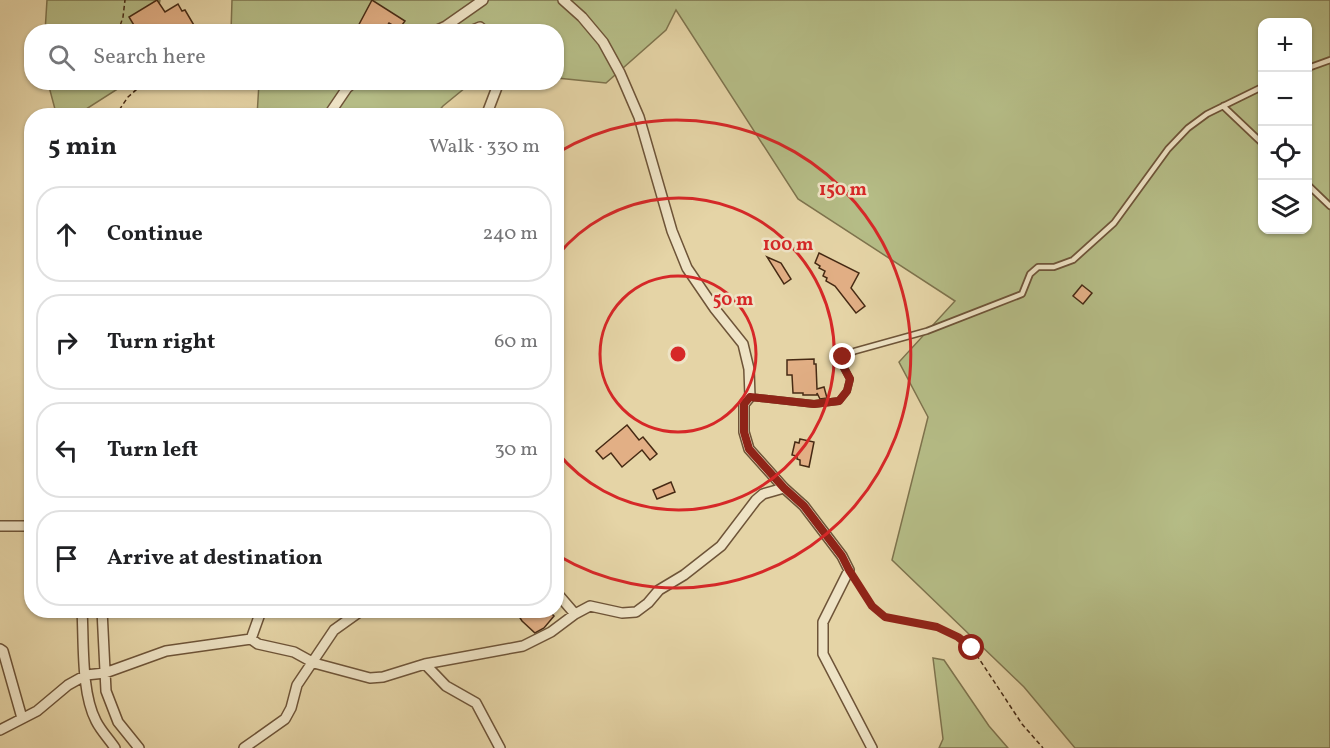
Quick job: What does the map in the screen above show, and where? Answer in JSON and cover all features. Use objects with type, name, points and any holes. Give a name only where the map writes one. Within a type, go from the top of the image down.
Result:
[{"type":"street","points":[[449,24],[483,0]]},
{"type":"street","points":[[562,0],[582,17],[603,42],[620,73],[639,117],[672,231],[687,268],[743,344],[749,369],[750,397],[744,404],[744,432],[749,449],[784,488],[804,506],[842,556],[849,570],[823,622],[823,654],[872,748]]},
{"type":"street","points":[[333,108],[346,90]]},
{"type":"street","points":[[489,108],[496,90]]},
{"type":"street","points":[[0,730],[37,711],[68,685],[86,675],[105,673],[166,651],[251,639],[258,644],[294,652],[314,663],[370,678],[383,677],[425,664],[523,646],[551,632],[590,606],[622,613],[636,612],[659,590],[684,575],[721,546],[763,494],[784,488]]},
{"type":"street","points":[[0,526],[24,526]]},
{"type":"street","points":[[564,601],[575,614]]},
{"type":"street","points":[[82,618],[87,688],[95,720],[115,748]]},
{"type":"street","points":[[102,618],[106,691],[118,722],[140,748]]},
{"type":"street","points":[[251,639],[259,618]]},
{"type":"street","points":[[244,748],[285,719],[291,708],[297,685],[314,663],[334,630],[351,618]]},
{"type":"street","points":[[0,649],[3,651],[22,718]]},
{"type":"street","points":[[425,664],[446,686],[476,703],[500,748]]},
{"type":"lane","points":[[1312,67],[1330,60]]},
{"type":"lane","points":[[750,397],[814,404],[839,401],[847,391],[850,379],[842,364],[843,357],[855,351],[927,331],[1022,294],[1030,274],[1038,267],[1054,267],[1073,260],[1114,223],[1168,148],[1188,128],[1207,114],[1258,89]]},
{"type":"lane","points":[[1222,106],[1258,138]]},
{"type":"lane","points":[[1312,189],[1330,206]]},
{"type":"path","points":[[121,24],[125,0]]},
{"type":"path","points":[[120,108],[136,90]]},
{"type":"path","points":[[849,570],[872,606],[885,617],[937,627],[958,637],[972,648],[1023,724],[1043,748]]},
{"type":"green space","points":[[47,0],[160,0],[155,24],[46,24]]},
{"type":"green space","points":[[232,0],[1330,0],[1330,748],[1075,748],[1024,687],[892,560],[928,417],[899,362],[955,301],[798,199],[676,10],[666,30],[606,83],[564,79],[564,24],[231,24]]},
{"type":"green space","points":[[50,90],[116,90],[88,108],[55,108]]},
{"type":"green space","points":[[259,90],[462,90],[441,108],[257,108]]},
{"type":"green space","points":[[933,658],[944,660],[989,726],[1008,748],[939,748],[943,739]]},
{"type":"building","points":[[157,0],[165,12],[178,4],[182,11],[185,10],[193,24],[133,24],[129,17]]},
{"type":"building","points":[[372,0],[405,21],[403,24],[359,24]]},
{"type":"building","points":[[819,253],[859,273],[851,288],[865,306],[856,313],[835,286],[826,281],[827,278],[823,276],[825,271],[815,263]]},
{"type":"building","points":[[767,257],[781,263],[791,279],[784,284]]},
{"type":"building","points":[[1082,285],[1092,293],[1083,304],[1073,296]]},
{"type":"building","points":[[814,359],[817,389],[824,387],[827,398],[820,399],[817,393],[817,395],[803,395],[803,393],[793,393],[792,375],[787,375],[787,360]]},
{"type":"building","points":[[627,425],[639,440],[643,437],[657,454],[650,460],[642,450],[622,467],[611,453],[603,459],[596,451]]},
{"type":"building","points":[[800,439],[814,442],[809,467],[800,465],[797,456],[792,455],[795,442],[799,443]]},
{"type":"building","points":[[671,482],[675,492],[657,499],[653,490]]},
{"type":"building","points":[[520,618],[552,618],[544,628],[535,633]]},
{"type":"route","points":[[843,357],[842,364],[850,379],[847,391],[839,401],[814,404],[750,397],[744,404],[744,432],[749,449],[784,488],[804,506],[842,556],[872,606],[885,617],[937,627],[958,637],[972,648]]}]
